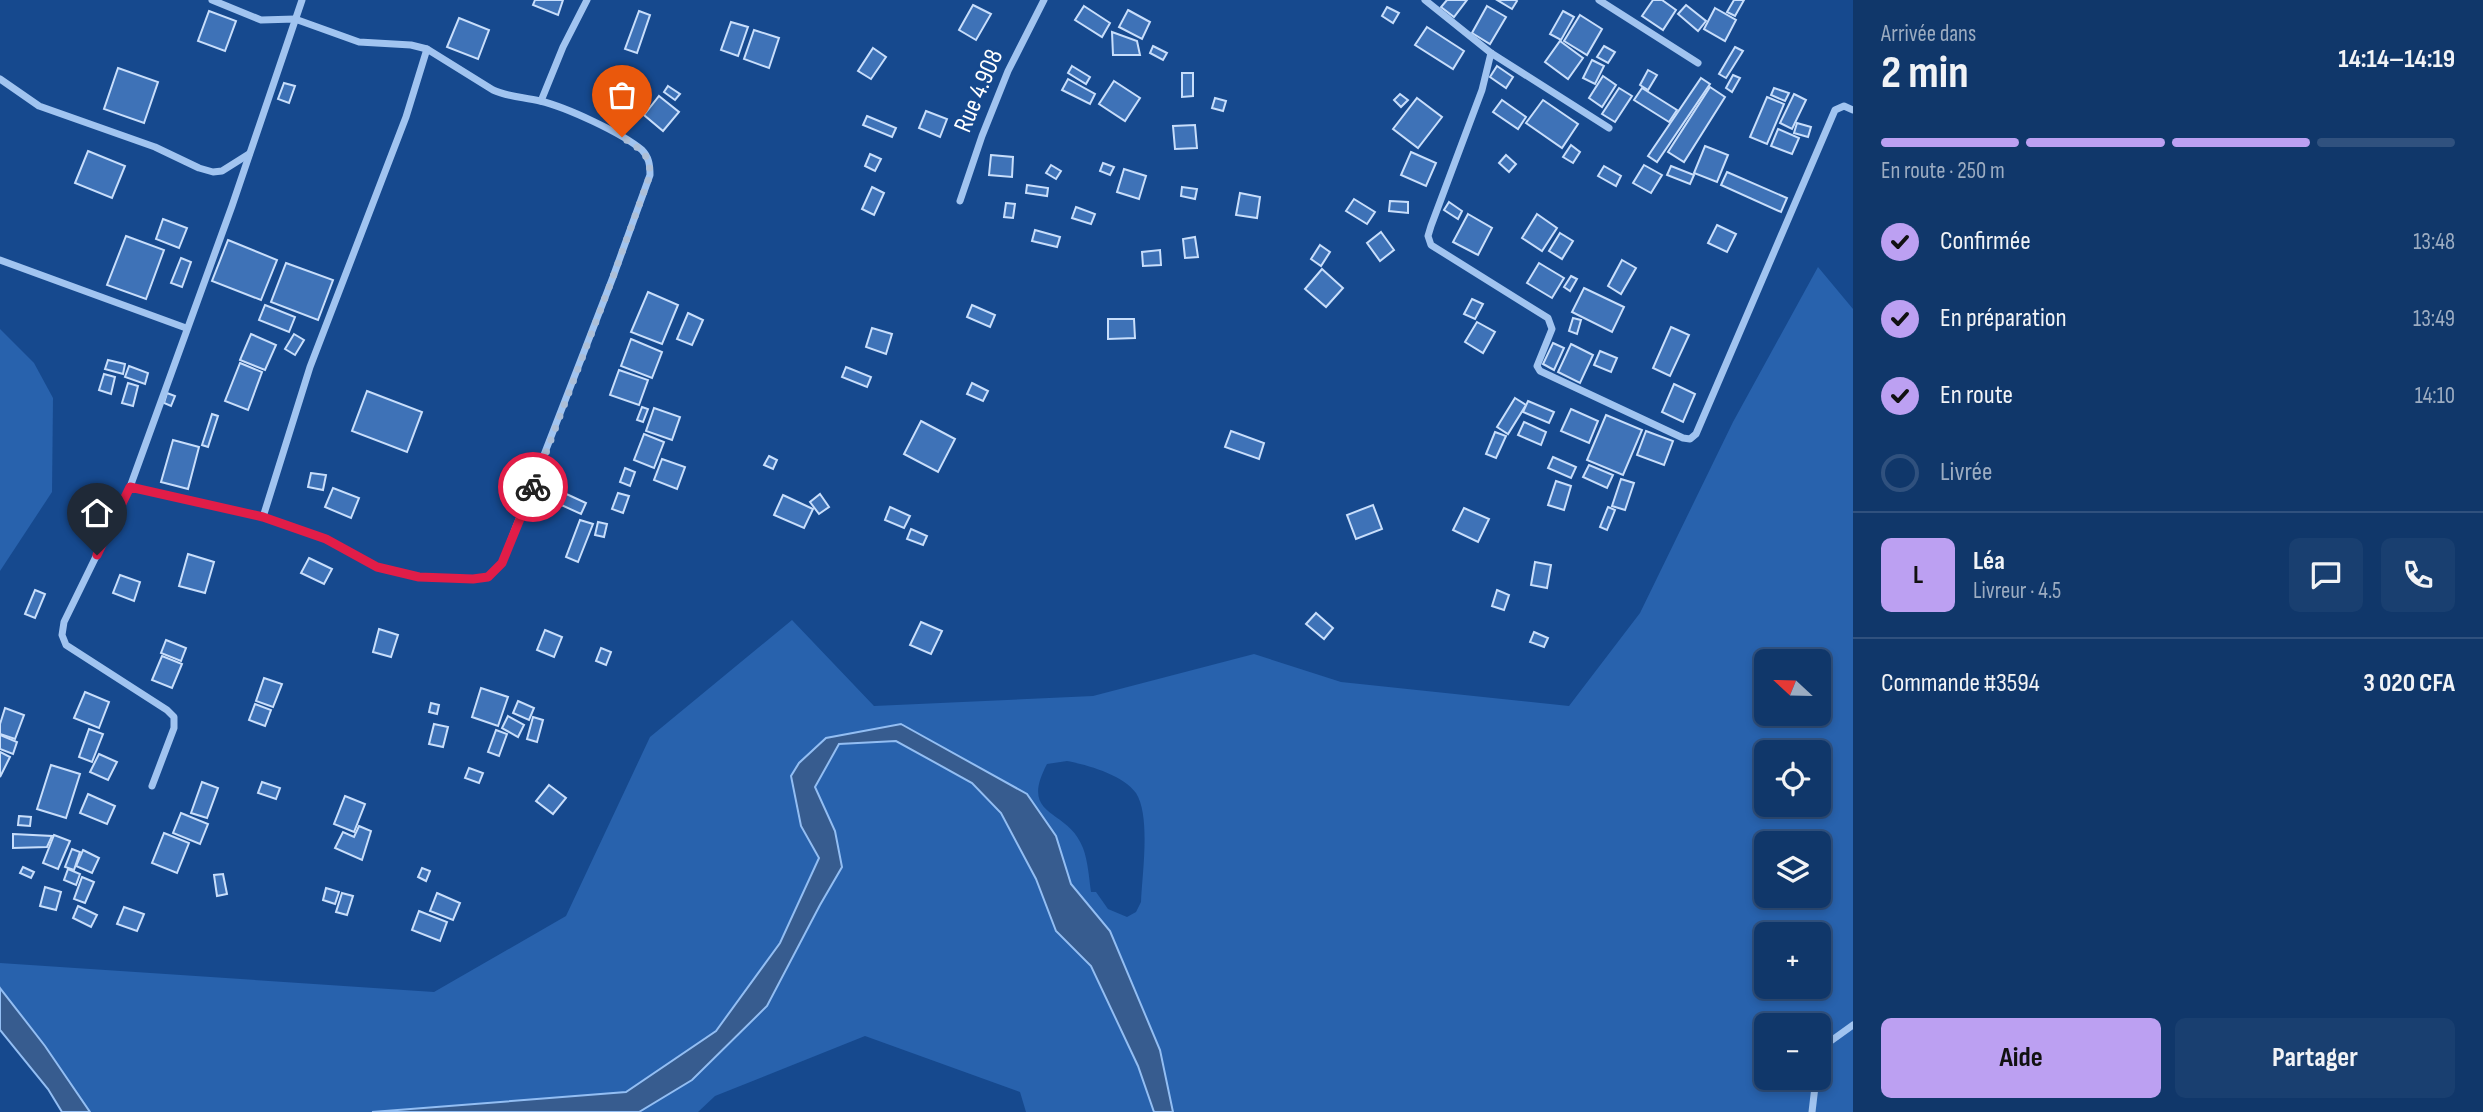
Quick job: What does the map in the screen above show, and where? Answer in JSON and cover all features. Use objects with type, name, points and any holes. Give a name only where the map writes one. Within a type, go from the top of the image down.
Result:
[{"type":"street","points":[[130,487],[263,517],[326,539],[377,567],[419,577],[488,577],[502,563],[604,303],[650,175],[650,162],[642,151],[584,118],[541,101],[502,94],[427,49],[359,42],[295,19],[261,20],[212,0]]},
{"type":"street","points":[[152,786],[174,727],[174,717],[66,645],[62,635],[64,622],[130,487],[250,154],[302,0]]},
{"type":"street","points":[[541,101],[563,47],[587,0]]},
{"type":"street","name":"Rue 4.908","points":[[960,201],[1008,71],[1044,0]]},
{"type":"street","points":[[1599,0],[1698,63]]},
{"type":"street","points":[[1430,2],[1491,53],[1609,128]]},
{"type":"street","points":[[263,517],[310,367],[406,117],[427,49]]},
{"type":"street","points":[[1491,53],[1482,90],[1431,226],[1428,236],[1431,245],[1548,318],[1552,329],[1538,360],[1540,371],[1690,439],[1696,434],[1835,110],[1839,106],[1853,110]]},
{"type":"street","points":[[0,79],[39,106],[155,148],[199,168],[213,172],[222,171],[250,154]]},
{"type":"street","points":[[0,260],[186,328]]},
{"type":"street","points":[[1831,1042],[1853,1025]]},
{"type":"street","points":[[1812,1112],[1815,1090]]},
{"type":"shaded area","points":[[1818,267],[1853,309],[1853,1112],[1173,1112],[1160,1050],[1110,931],[1071,884],[1055,836],[1027,794],[901,724],[826,738],[801,826],[820,858],[780,943],[716,1031],[626,1092],[372,1112],[90,1112],[45,1046],[0,988],[0,963],[434,992],[566,916],[650,737],[792,620],[874,706],[1093,696],[1254,654],[1341,682],[1569,706],[1640,613],[1733,422]],"holes":[[[1067,761],[1095,768],[1123,781],[1136,793],[1141,803],[1144,830],[1141,902],[1136,912],[1127,917],[1108,909],[1096,892],[1091,892],[1083,848],[1076,835],[1042,804],[1038,795],[1047,764]]]},
{"type":"shaded area","points":[[0,329],[34,363],[53,398],[52,492],[0,571]]},
{"type":"shaded area","points":[[901,724],[1027,794],[1056,836],[1071,884],[1110,931],[1160,1050],[1173,1112],[1154,1112],[1138,1066],[1091,966],[1056,931],[1036,879],[1001,813],[972,783],[896,741],[839,744],[815,787],[835,831],[842,867],[767,1006],[692,1080],[639,1112],[372,1112],[626,1092],[716,1031],[780,943],[819,858],[801,826],[791,776],[799,763],[826,738]]},
{"type":"shaded area","points":[[896,741],[972,783],[1001,813],[1036,879],[1056,931],[1091,966],[1138,1066],[1154,1112],[1026,1112],[1020,1092],[865,1036],[715,1096],[698,1112],[639,1112],[692,1080],[820,905],[842,867],[835,831],[815,787],[840,744]]},
{"type":"shaded area","points":[[0,988],[45,1046],[90,1112],[62,1112],[48,1089],[0,1030]]},
{"type":"building","points":[[535,0],[563,0],[558,15],[533,5]]},
{"type":"building","points":[[1447,0],[1467,0],[1454,17],[1441,7]]},
{"type":"building","points":[[1497,0],[1516,0],[1517,1],[1512,9]]},
{"type":"building","points":[[1653,0],[1662,0],[1676,10],[1663,30],[1642,16]]},
{"type":"building","points":[[1734,0],[1744,0],[1735,16],[1727,12]]},
{"type":"building","points":[[973,5],[991,14],[976,40],[959,30]]},
{"type":"building","points":[[1686,5],[1706,21],[1698,31],[1678,14]]},
{"type":"building","points":[[1084,6],[1110,23],[1102,37],[1075,20]]},
{"type":"building","points":[[1487,6],[1506,17],[1490,44],[1472,33]]},
{"type":"building","points":[[1387,7],[1399,13],[1393,23],[1382,16]]},
{"type":"building","points":[[1715,8],[1736,20],[1725,41],[1704,29]]},
{"type":"building","points":[[1128,10],[1150,22],[1142,39],[1119,27]]},
{"type":"building","points":[[209,11],[236,21],[225,51],[198,41]]},
{"type":"building","points":[[639,11],[650,15],[637,53],[625,49]]},
{"type":"building","points":[[1563,11],[1574,17],[1561,40],[1550,34]]},
{"type":"building","points":[[1580,15],[1602,29],[1587,55],[1564,41]]},
{"type":"building","points":[[459,18],[489,30],[478,59],[447,47]]},
{"type":"building","points":[[731,22],[748,27],[738,56],[721,50]]},
{"type":"building","points":[[1427,27],[1464,51],[1453,69],[1415,45]]},
{"type":"building","points":[[754,30],[779,38],[769,68],[744,59]]},
{"type":"building","points":[[1112,32],[1137,41],[1140,55],[1113,55]]},
{"type":"building","points":[[1560,41],[1583,58],[1568,79],[1545,62]]},
{"type":"building","points":[[1153,46],[1167,53],[1163,60],[1150,53]]},
{"type":"building","points":[[1604,46],[1615,52],[1608,63],[1597,57]]},
{"type":"building","points":[[1735,47],[1743,51],[1726,78],[1719,74]]},
{"type":"building","points":[[873,48],[886,57],[871,79],[858,71]]},
{"type":"building","points":[[1592,60],[1604,66],[1595,84],[1583,78]]},
{"type":"building","points":[[1072,66],[1090,77],[1086,84],[1068,73]]},
{"type":"building","points":[[1497,66],[1513,77],[1506,88],[1490,77]]},
{"type":"building","points":[[118,68],[158,82],[144,123],[104,109]]},
{"type":"building","points":[[616,70],[626,74],[623,83],[612,78]]},
{"type":"building","points":[[1648,70],[1657,75],[1648,90],[1640,85]]},
{"type":"building","points":[[1182,73],[1193,73],[1193,96],[1182,97]]},
{"type":"building","points":[[1733,75],[1740,78],[1732,92],[1726,88]]},
{"type":"building","points":[[1603,76],[1616,85],[1602,107],[1589,98]]},
{"type":"building","points":[[1701,78],[1710,84],[1657,162],[1648,156]]},
{"type":"building","points":[[1068,79],[1095,94],[1090,104],[1062,90]]},
{"type":"building","points":[[1114,81],[1140,98],[1125,121],[1099,104]]},
{"type":"building","points":[[284,83],[295,86],[289,103],[278,99]]},
{"type":"building","points":[[668,86],[680,94],[675,100],[664,92]]},
{"type":"building","points":[[1710,87],[1725,97],[1684,162],[1668,152]]},
{"type":"building","points":[[1619,88],[1632,96],[1615,122],[1602,114]]},
{"type":"building","points":[[1642,88],[1677,110],[1669,122],[1634,100]]},
{"type":"building","points":[[1774,88],[1789,93],[1785,101],[1771,95]]},
{"type":"building","points":[[1400,94],[1408,100],[1401,107],[1394,100]]},
{"type":"building","points":[[1794,94],[1806,100],[1792,129],[1780,123]]},
{"type":"building","points":[[659,96],[679,112],[663,131],[644,115]]},
{"type":"building","points":[[1767,97],[1784,104],[1767,144],[1750,137]]},
{"type":"building","points":[[1215,98],[1226,101],[1223,111],[1212,108]]},
{"type":"building","points":[[1417,98],[1442,117],[1418,148],[1393,129]]},
{"type":"building","points":[[1502,100],[1526,117],[1518,129],[1493,112]]},
{"type":"building","points":[[1543,100],[1578,124],[1562,148],[1526,123]]},
{"type":"building","points":[[926,111],[947,119],[940,137],[919,128]]},
{"type":"building","points":[[867,116],[896,128],[892,137],[863,125]]},
{"type":"building","points":[[1797,123],[1811,127],[1808,137],[1794,133]]},
{"type":"building","points":[[1195,125],[1197,148],[1175,149],[1173,126]]},
{"type":"building","points":[[1778,129],[1799,138],[1792,154],[1771,146]]},
{"type":"building","points":[[1571,145],[1580,152],[1573,163],[1563,157]]},
{"type":"building","points":[[1705,146],[1728,155],[1717,182],[1694,173]]},
{"type":"building","points":[[88,151],[125,166],[112,198],[75,183]]},
{"type":"building","points":[[1411,152],[1436,163],[1426,186],[1401,175]]},
{"type":"building","points":[[870,154],[881,159],[875,171],[865,166]]},
{"type":"building","points":[[991,155],[1013,157],[1012,177],[989,175]]},
{"type":"building","points":[[1506,155],[1516,164],[1509,172],[1499,163]]},
{"type":"building","points":[[1103,163],[1114,167],[1110,175],[1100,171]]},
{"type":"building","points":[[1051,165],[1061,171],[1056,179],[1046,173]]},
{"type":"building","points":[[1644,165],[1662,175],[1651,193],[1633,183]]},
{"type":"building","points":[[1604,166],[1621,176],[1616,186],[1598,176]]},
{"type":"building","points":[[1671,166],[1694,175],[1690,184],[1667,175]]},
{"type":"building","points":[[1124,169],[1146,176],[1139,199],[1117,192]]},
{"type":"building","points":[[1727,172],[1787,198],[1781,212],[1721,185]]},
{"type":"building","points":[[1027,185],[1048,188],[1047,196],[1026,193]]},
{"type":"building","points":[[872,187],[884,193],[874,215],[862,209]]},
{"type":"building","points":[[1182,187],[1197,189],[1195,199],[1181,196]]},
{"type":"building","points":[[1240,193],[1260,197],[1257,218],[1236,215]]},
{"type":"building","points":[[1354,199],[1375,212],[1367,224],[1346,211]]},
{"type":"building","points":[[1390,201],[1408,202],[1408,213],[1389,211]]},
{"type":"building","points":[[1449,202],[1462,211],[1458,219],[1444,210]]},
{"type":"building","points":[[1006,203],[1015,204],[1013,218],[1004,217]]},
{"type":"building","points":[[1076,207],[1095,214],[1091,224],[1072,218]]},
{"type":"building","points":[[1468,214],[1492,228],[1478,255],[1453,242]]},
{"type":"building","points":[[1537,214],[1557,228],[1542,251],[1522,238]]},
{"type":"building","points":[[163,219],[187,228],[179,248],[156,239]]},
{"type":"building","points":[[1717,225],[1736,234],[1727,252],[1708,243]]},
{"type":"building","points":[[1035,230],[1060,237],[1057,247],[1032,241]]},
{"type":"building","points":[[1381,232],[1394,250],[1380,261],[1367,243]]},
{"type":"building","points":[[1560,233],[1573,241],[1562,259],[1549,251]]},
{"type":"building","points":[[126,236],[164,250],[146,299],[107,285]]},
{"type":"building","points":[[1195,237],[1198,257],[1185,258],[1183,239]]},
{"type":"building","points":[[228,240],[277,260],[261,300],[212,281]]},
{"type":"building","points":[[1320,245],[1330,252],[1321,266],[1311,259]]},
{"type":"building","points":[[1160,250],[1161,265],[1143,266],[1142,252]]},
{"type":"building","points":[[181,258],[191,262],[182,287],[171,283]]},
{"type":"building","points":[[1622,260],[1636,268],[1621,294],[1608,286]]},
{"type":"building","points":[[286,263],[333,280],[318,320],[271,302]]},
{"type":"building","points":[[1539,263],[1564,278],[1552,298],[1527,283]]},
{"type":"building","points":[[1322,269],[1343,288],[1326,307],[1305,289]]},
{"type":"building","points":[[1571,276],[1577,279],[1570,291],[1564,287]]},
{"type":"building","points":[[1584,288],[1624,307],[1612,332],[1572,312]]},
{"type":"building","points":[[648,292],[678,305],[662,344],[631,332]]},
{"type":"building","points":[[1472,299],[1483,304],[1475,319],[1464,314]]},
{"type":"building","points":[[265,305],[295,317],[289,332],[259,320]]},
{"type":"building","points":[[972,305],[995,315],[990,327],[967,317]]},
{"type":"building","points":[[688,313],[703,320],[692,345],[677,339]]},
{"type":"building","points":[[1573,318],[1581,320],[1577,334],[1569,331]]},
{"type":"building","points":[[1108,319],[1134,319],[1135,338],[1108,339]]},
{"type":"building","points":[[1477,322],[1495,332],[1483,353],[1465,342]]},
{"type":"building","points":[[1671,327],[1689,335],[1670,376],[1653,368]]},
{"type":"building","points":[[872,328],[892,334],[886,354],[866,347]]},
{"type":"building","points":[[251,334],[276,345],[265,370],[240,360]]},
{"type":"building","points":[[294,334],[304,340],[295,355],[285,349]]},
{"type":"building","points":[[631,339],[662,352],[652,378],[621,366]]},
{"type":"building","points":[[1553,343],[1564,348],[1554,370],[1543,364]]},
{"type":"building","points":[[1571,344],[1593,355],[1580,383],[1558,372]]},
{"type":"building","points":[[1600,351],[1617,358],[1611,372],[1594,365]]},
{"type":"building","points":[[108,360],[125,364],[123,374],[105,369]]},
{"type":"building","points":[[240,363],[262,372],[248,410],[225,401]]},
{"type":"building","points":[[129,366],[148,373],[145,384],[125,377]]},
{"type":"building","points":[[846,367],[871,377],[867,387],[842,377]]},
{"type":"building","points":[[619,370],[648,380],[639,405],[610,395]]},
{"type":"building","points":[[104,374],[115,377],[111,394],[99,390]]},
{"type":"building","points":[[128,383],[138,386],[133,406],[122,403]]},
{"type":"building","points":[[972,383],[988,391],[983,401],[967,394]]},
{"type":"building","points":[[1674,384],[1695,394],[1683,422],[1662,412]]},
{"type":"building","points":[[367,391],[422,412],[407,452],[352,431]]},
{"type":"building","points":[[167,393],[175,396],[171,406],[164,403]]},
{"type":"building","points":[[1515,398],[1526,405],[1508,434],[1497,427]]},
{"type":"building","points":[[1528,401],[1554,412],[1549,423],[1523,412]]},
{"type":"building","points":[[642,407],[648,409],[643,422],[637,420]]},
{"type":"building","points":[[654,408],[680,417],[672,440],[646,431]]},
{"type":"building","points":[[1571,409],[1598,421],[1589,443],[1561,431]]},
{"type":"building","points":[[212,414],[218,416],[208,447],[202,445]]},
{"type":"building","points":[[1606,415],[1642,430],[1623,475],[1587,460]]},
{"type":"building","points":[[921,421],[955,439],[938,472],[904,454]]},
{"type":"building","points":[[1524,422],[1546,432],[1541,445],[1518,435]]},
{"type":"building","points":[[1231,431],[1264,443],[1259,459],[1225,447]]},
{"type":"building","points":[[1646,431],[1673,441],[1664,465],[1637,455]]},
{"type":"building","points":[[1495,432],[1506,436],[1496,458],[1486,454]]},
{"type":"building","points":[[644,434],[664,442],[654,468],[634,460]]},
{"type":"building","points":[[173,440],[199,447],[188,489],[161,482]]},
{"type":"building","points":[[769,456],[777,460],[773,469],[764,465]]},
{"type":"building","points":[[1553,457],[1576,467],[1571,478],[1548,468]]},
{"type":"building","points":[[662,459],[685,467],[677,489],[654,480]]},
{"type":"building","points":[[1589,465],[1613,475],[1607,488],[1583,477]]},
{"type":"building","points":[[625,468],[635,472],[630,486],[620,482]]},
{"type":"building","points":[[311,473],[326,475],[323,490],[308,487]]},
{"type":"building","points":[[1621,479],[1634,483],[1625,510],[1612,506]]},
{"type":"building","points":[[1556,481],[1571,486],[1564,510],[1548,505]]},
{"type":"building","points":[[333,488],[359,498],[351,518],[325,507]]},
{"type":"building","points":[[562,492],[586,503],[581,514],[557,503]]},
{"type":"building","points":[[618,493],[629,496],[623,513],[612,509]]},
{"type":"building","points":[[820,494],[829,507],[819,514],[810,502]]},
{"type":"building","points":[[783,495],[813,509],[804,528],[774,515]]},
{"type":"building","points":[[1373,505],[1382,529],[1356,539],[1347,515]]},
{"type":"building","points":[[890,507],[910,516],[904,528],[885,520]]},
{"type":"building","points":[[1608,507],[1615,510],[1607,530],[1600,527]]},
{"type":"building","points":[[1464,508],[1489,519],[1478,542],[1453,530]]},
{"type":"building","points":[[580,520],[593,524],[578,562],[566,557]]},
{"type":"building","points":[[598,522],[607,524],[604,537],[595,535]]},
{"type":"building","points":[[911,529],[927,536],[923,545],[907,539]]},
{"type":"building","points":[[188,554],[214,562],[205,593],[179,586]]},
{"type":"building","points":[[309,558],[332,569],[324,584],[301,573]]},
{"type":"building","points":[[1535,562],[1551,565],[1547,588],[1531,585]]},
{"type":"building","points":[[120,575],[140,582],[134,601],[113,593]]},
{"type":"building","points":[[35,590],[45,594],[35,618],[25,614]]},
{"type":"building","points":[[1497,590],[1509,595],[1504,610],[1492,606]]},
{"type":"building","points":[[1316,613],[1333,628],[1324,639],[1306,624]]},
{"type":"building","points":[[921,622],[942,631],[931,654],[910,645]]},
{"type":"building","points":[[379,629],[398,635],[391,657],[373,652]]},
{"type":"building","points":[[545,630],[562,637],[554,657],[537,650]]},
{"type":"building","points":[[1534,632],[1548,638],[1544,647],[1530,642]]},
{"type":"building","points":[[166,640],[186,648],[181,661],[161,653]]},
{"type":"building","points":[[601,648],[611,652],[606,665],[596,661]]},
{"type":"building","points":[[162,656],[182,664],[172,688],[152,680]]},
{"type":"building","points":[[264,678],[282,684],[273,707],[256,701]]},
{"type":"building","points":[[481,688],[508,697],[498,726],[472,717]]},
{"type":"building","points":[[85,692],[109,702],[99,728],[74,718]]},
{"type":"building","points":[[518,701],[534,708],[529,720],[513,713]]},
{"type":"building","points":[[431,703],[439,705],[437,714],[429,712]]},
{"type":"building","points":[[255,704],[271,710],[265,726],[249,720]]},
{"type":"building","points":[[5,708],[24,715],[15,739],[0,734]]},
{"type":"building","points":[[508,716],[524,725],[518,737],[502,728]]},
{"type":"building","points":[[533,717],[543,720],[537,742],[527,739]]},
{"type":"building","points":[[434,724],[448,727],[443,747],[429,744]]},
{"type":"building","points":[[89,729],[103,734],[92,762],[79,757]]},
{"type":"building","points":[[496,730],[507,734],[499,756],[488,752]]},
{"type":"building","points":[[0,735],[17,742],[13,754],[0,749]]},
{"type":"building","points":[[0,752],[10,757],[0,777]]},
{"type":"building","points":[[99,754],[117,762],[108,780],[90,772]]},
{"type":"building","points":[[51,765],[80,774],[66,818],[37,809]]},
{"type":"building","points":[[469,768],[483,773],[479,783],[465,778]]},
{"type":"building","points":[[202,782],[218,788],[207,818],[191,813]]},
{"type":"building","points":[[262,782],[280,788],[276,799],[258,793]]},
{"type":"building","points":[[549,785],[566,798],[553,814],[536,801]]},
{"type":"building","points":[[88,794],[115,806],[107,824],[80,813]]},
{"type":"building","points":[[345,796],[365,804],[354,832],[334,824]]},
{"type":"building","points":[[181,813],[208,824],[200,844],[173,833]]},
{"type":"building","points":[[19,816],[31,817],[30,826],[18,825]]},
{"type":"building","points":[[359,826],[371,831],[362,860],[335,848],[343,832],[354,837]]},
{"type":"building","points":[[164,833],[189,843],[177,873],[152,863]]},
{"type":"building","points":[[13,834],[52,836],[47,847],[13,848]]},
{"type":"building","points":[[54,835],[70,841],[58,869],[43,863]]},
{"type":"building","points":[[72,849],[80,852],[74,870],[65,867]]},
{"type":"building","points":[[83,850],[99,858],[92,873],[76,866]]},
{"type":"building","points":[[23,867],[34,872],[31,878],[20,873]]},
{"type":"building","points":[[422,868],[430,871],[426,881],[418,877]]},
{"type":"building","points":[[68,869],[80,874],[76,885],[64,880]]},
{"type":"building","points":[[223,874],[227,894],[217,896],[214,875]]},
{"type":"building","points":[[82,877],[94,882],[85,903],[74,899]]},
{"type":"building","points":[[45,887],[61,892],[56,910],[40,906]]},
{"type":"building","points":[[326,888],[339,892],[335,904],[323,900]]},
{"type":"building","points":[[342,893],[353,896],[347,915],[336,912]]},
{"type":"building","points":[[437,893],[460,903],[453,920],[430,911]]},
{"type":"building","points":[[78,906],[97,915],[91,927],[73,918]]},
{"type":"building","points":[[124,907],[144,914],[137,931],[117,924]]},
{"type":"building","points":[[419,911],[447,922],[440,941],[412,930]]},
{"type":"way so far","points":[[533,487],[650,175],[650,162],[642,151],[622,137]]},
{"type":"route","points":[[97,555],[130,487],[263,517],[326,539],[377,567],[419,577],[488,577],[502,563],[533,487]]}]
